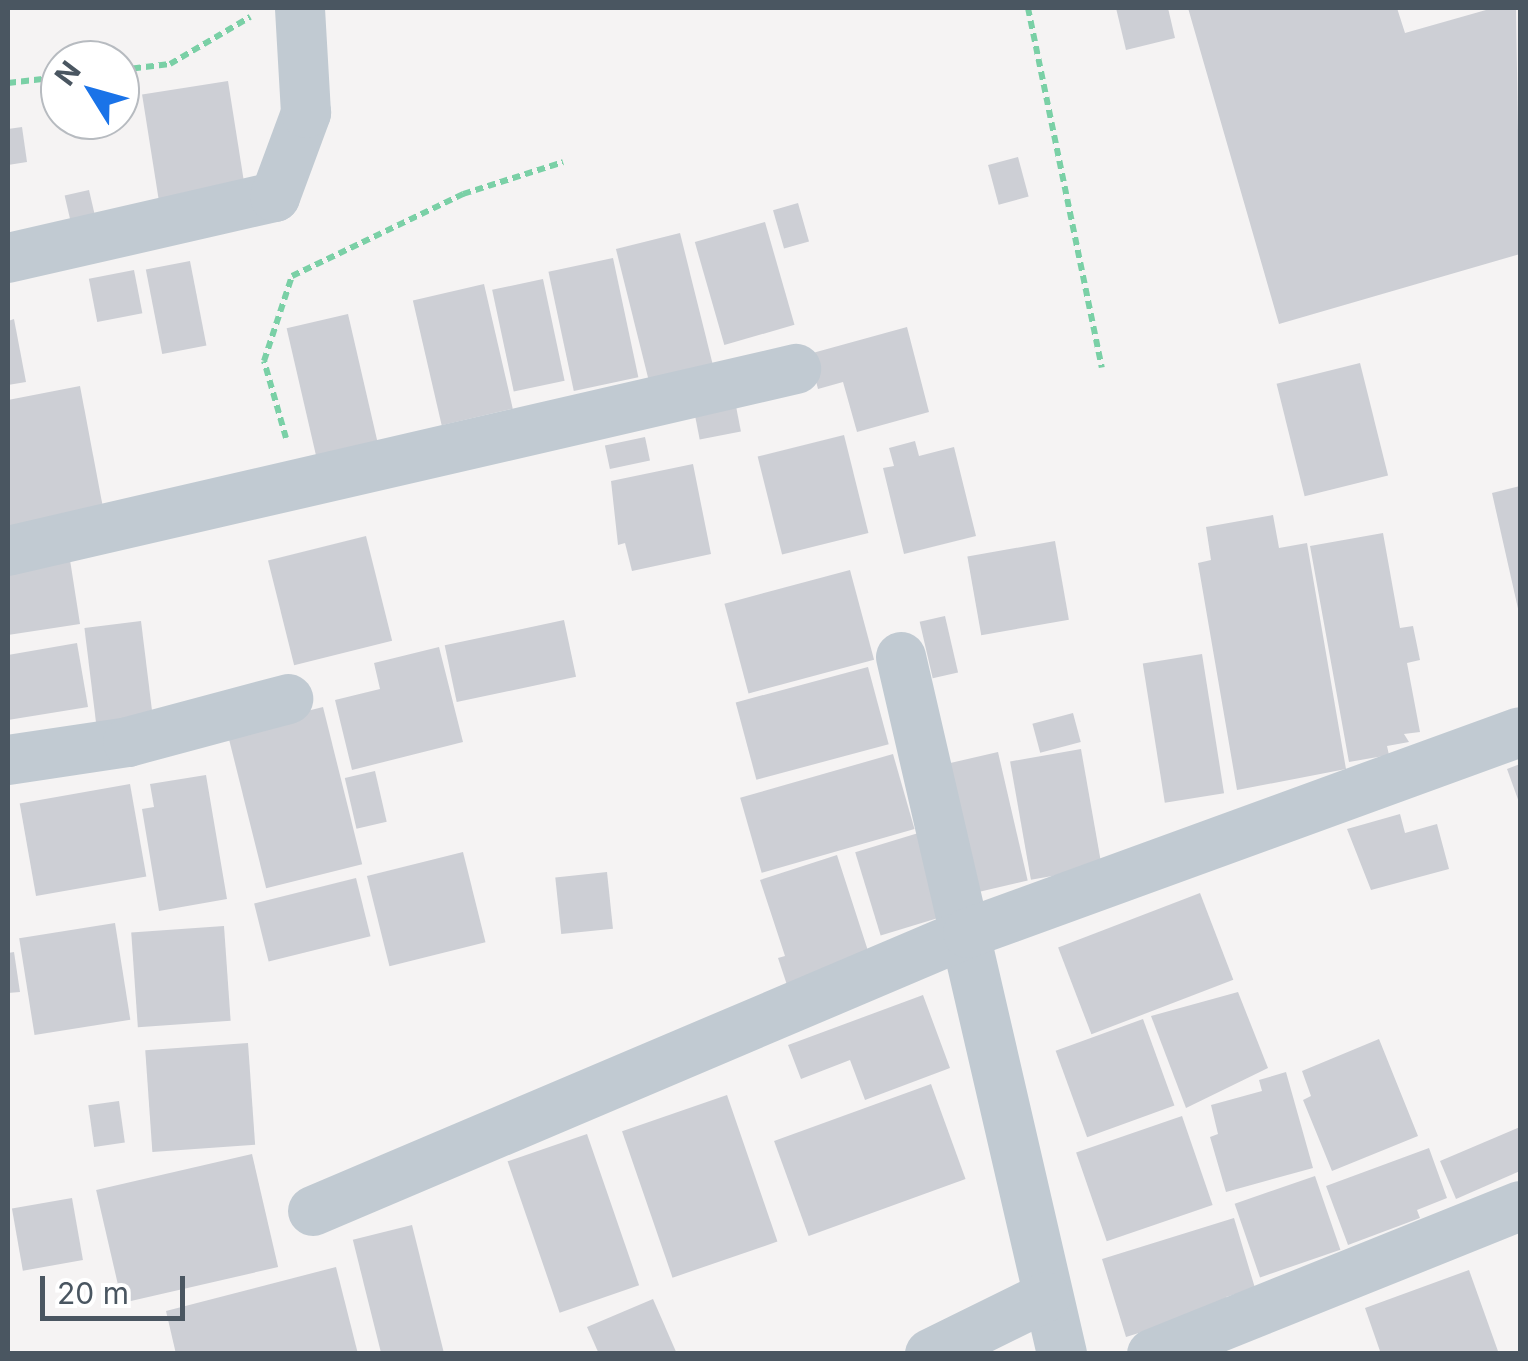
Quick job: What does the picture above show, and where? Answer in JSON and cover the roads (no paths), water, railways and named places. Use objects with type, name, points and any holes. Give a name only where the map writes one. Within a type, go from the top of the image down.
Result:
[{"type":"street","points":[[8,258],[274,197],[306,113],[300,8]]},
{"type":"street","points":[[8,551],[796,370]]},
{"type":"street","points":[[902,658],[968,933],[1046,1298],[1062,1354]]},
{"type":"street","points":[[8,760],[128,742],[288,699]]},
{"type":"street","points":[[313,1211],[968,933],[1520,732]]},
{"type":"street","points":[[1152,1354],[1520,1206]]},
{"type":"street","points":[[930,1354],[1046,1298]]}]
